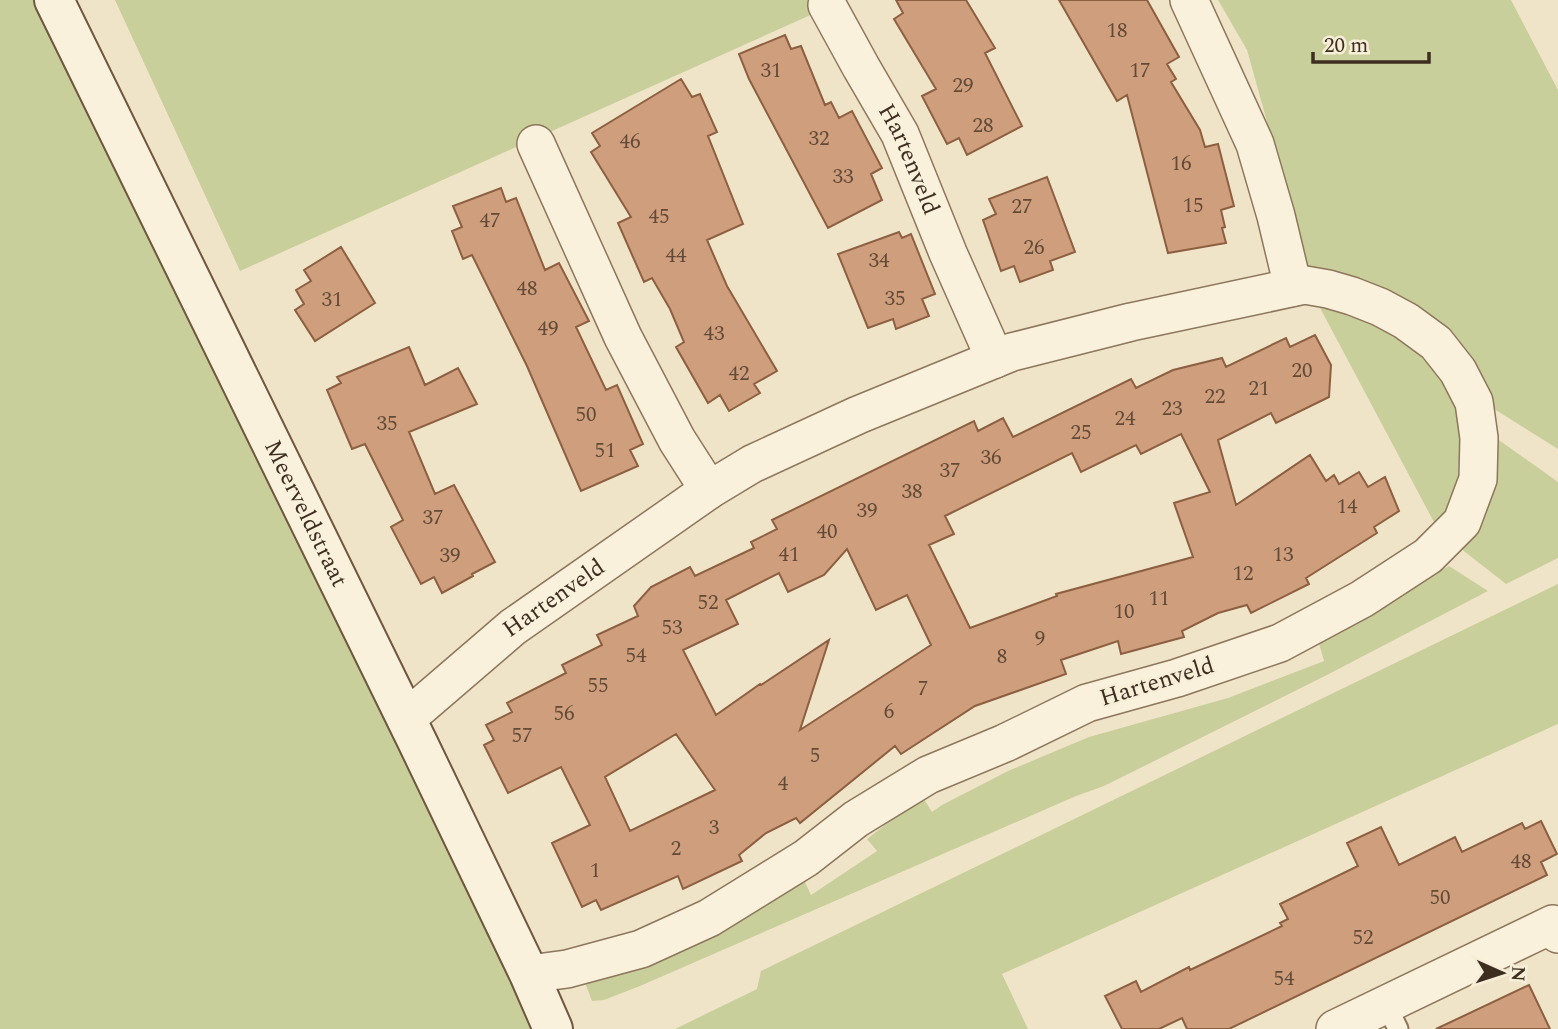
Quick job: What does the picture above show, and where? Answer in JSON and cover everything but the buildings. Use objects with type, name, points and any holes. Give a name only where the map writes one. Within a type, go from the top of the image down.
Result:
[{"type":"street","name":"Meerveldstraat","points":[[54,0],[406,719],[553,1029]]},
{"type":"street","points":[[1189,0],[1255,145],[1293,287]]},
{"type":"street","name":"Hartenveld","points":[[827,5],[900,134],[995,359]]},
{"type":"street","points":[[536,144],[622,337],[677,440],[709,491]]},
{"type":"street","name":"Hartenveld","points":[[406,719],[513,627],[752,464],[858,415],[1012,352],[1131,322],[1305,285],[1352,296],[1406,321],[1436,343],[1458,371],[1474,402],[1479,438],[1478,479],[1462,522],[1429,556],[1362,599],[1280,643],[1177,678],[1087,703],[1004,743],[928,775],[856,819],[806,858],[709,918],[641,949],[568,969],[528,974]]},
{"type":"street","points":[[1335,1029],[1392,1017],[1556,924]]},
{"type":"green space","points":[[0,0],[40,0],[535,1029],[0,1029]]},
{"type":"green space","points":[[115,0],[844,0],[240,271]]},
{"type":"green space","points":[[1218,0],[1511,0],[1558,90],[1558,449],[1491,407],[1455,349],[1309,272],[1247,50]]},
{"type":"green space","points":[[1339,305],[1423,349],[1447,386],[1460,414],[1465,460],[1445,518],[1435,524],[1319,306]]},
{"type":"green space","points":[[1496,438],[1558,482],[1558,558],[1506,584],[1460,548]]},
{"type":"green space","points":[[1449,566],[1488,591],[1104,786],[640,986],[604,1000],[592,1001],[584,980],[730,927],[804,880],[811,895],[877,851],[867,839],[922,796],[932,812],[1008,771],[1089,737],[1228,698],[1324,661],[1318,640]]},
{"type":"green space","points":[[1558,584],[1558,724],[1002,974],[1028,1029],[675,1029],[757,989],[761,971]]}]
